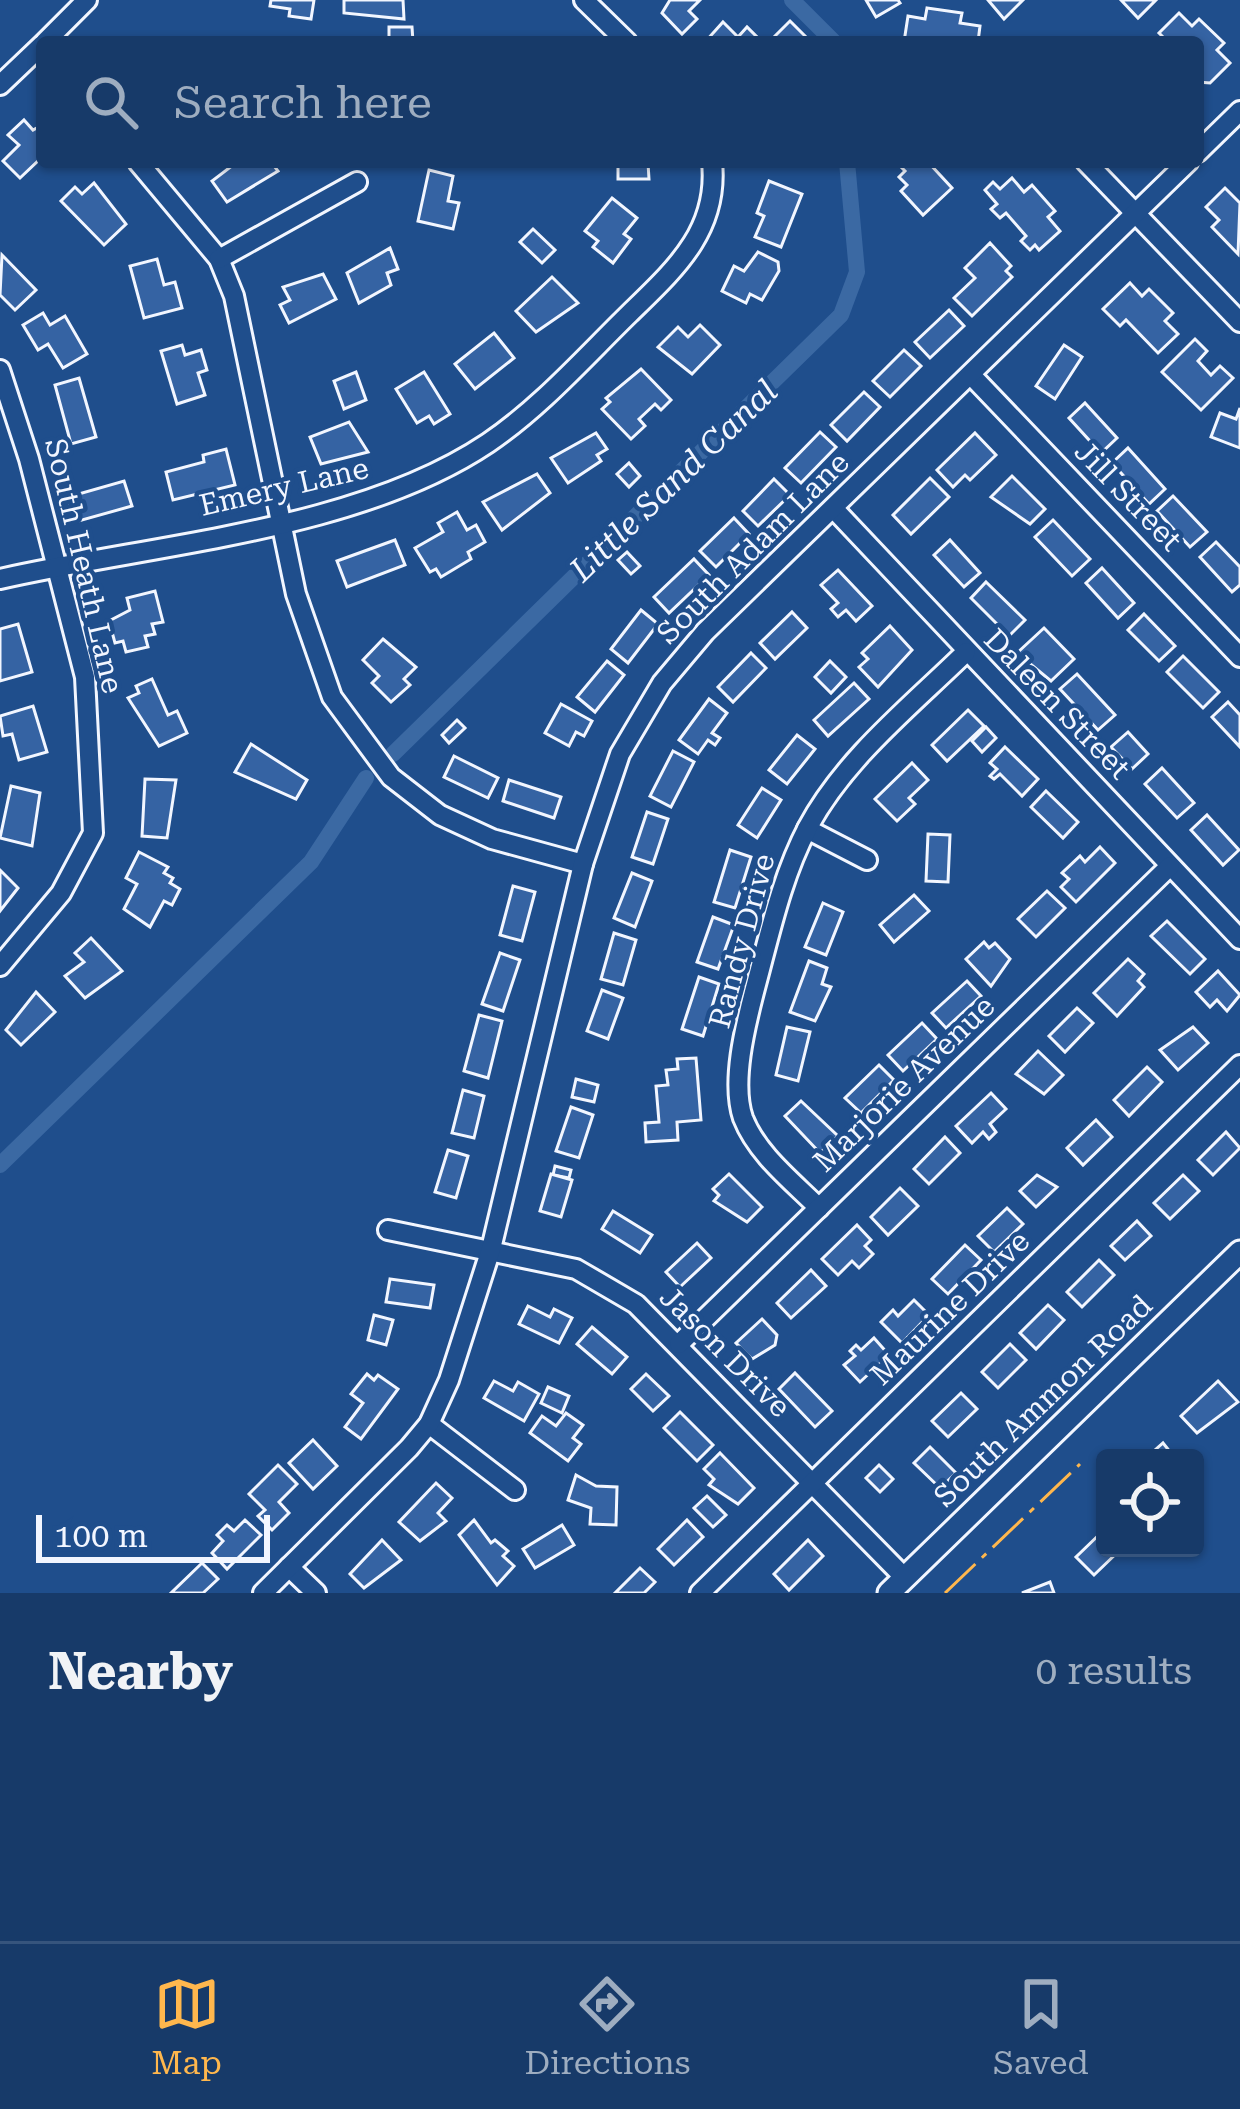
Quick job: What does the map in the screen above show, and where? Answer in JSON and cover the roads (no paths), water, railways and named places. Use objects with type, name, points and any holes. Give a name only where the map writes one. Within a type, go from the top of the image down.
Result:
[{"type":"main road","name":"South Ammon Road","points":[[897,1585],[1240,1252]]},
{"type":"street","points":[[55,36],[87,0]]},
{"type":"street","points":[[584,0],[620,36]]},
{"type":"street","points":[[0,86],[36,55]]},
{"type":"street","points":[[1204,146],[1240,112]]},
{"type":"street","points":[[143,168],[219,259],[234,296],[296,594],[332,697],[365,749],[391,777],[440,815],[492,839],[583,864]]},
{"type":"street","name":"Emery Lane","points":[[0,579],[379,498],[486,444],[534,407],[692,249],[712,199],[712,168]]},
{"type":"street","points":[[1092,168],[1240,322]]},
{"type":"street","name":"South Adam Lane","points":[[263,1593],[429,1424],[449,1380],[491,1249],[583,864],[620,754],[662,683],[705,632],[1182,168]]},
{"type":"street","points":[[219,259],[357,182]]},
{"type":"street","name":"South Heath Lane","points":[[0,370],[29,459],[85,677],[93,833],[61,892],[0,966]]},
{"type":"street","name":"Jill Street","points":[[972,376],[1240,657]]},
{"type":"street","name":"Daleen Street","points":[[834,508],[1240,939]]},
{"type":"street","name":"Randy Drive","points":[[819,1208],[752,1137],[739,1087],[750,1008],[781,892],[807,829],[830,792],[869,747],[966,652]]},
{"type":"street","points":[[807,829],[867,860]]},
{"type":"street","name":"Marjorie Avenue","points":[[679,1344],[1170,866]]},
{"type":"street","name":"Maurine Drive","points":[[700,1593],[1240,1065]]},
{"type":"street","name":"Jason Drive","points":[[388,1230],[576,1269],[636,1304],[811,1484],[897,1585]]},
{"type":"street","points":[[429,1424],[515,1490]]},
{"type":"street","points":[[289,1567],[316,1593]]},
{"type":"waterway","name":"Little Sand Canal","points":[[792,0],[828,36]]},
{"type":"waterway","name":"Little Sand Canal","points":[[393,754],[841,315],[857,272],[848,168]]},
{"type":"waterway","name":"Little Sand Canal","points":[[0,1165],[311,862],[366,778]]}]
